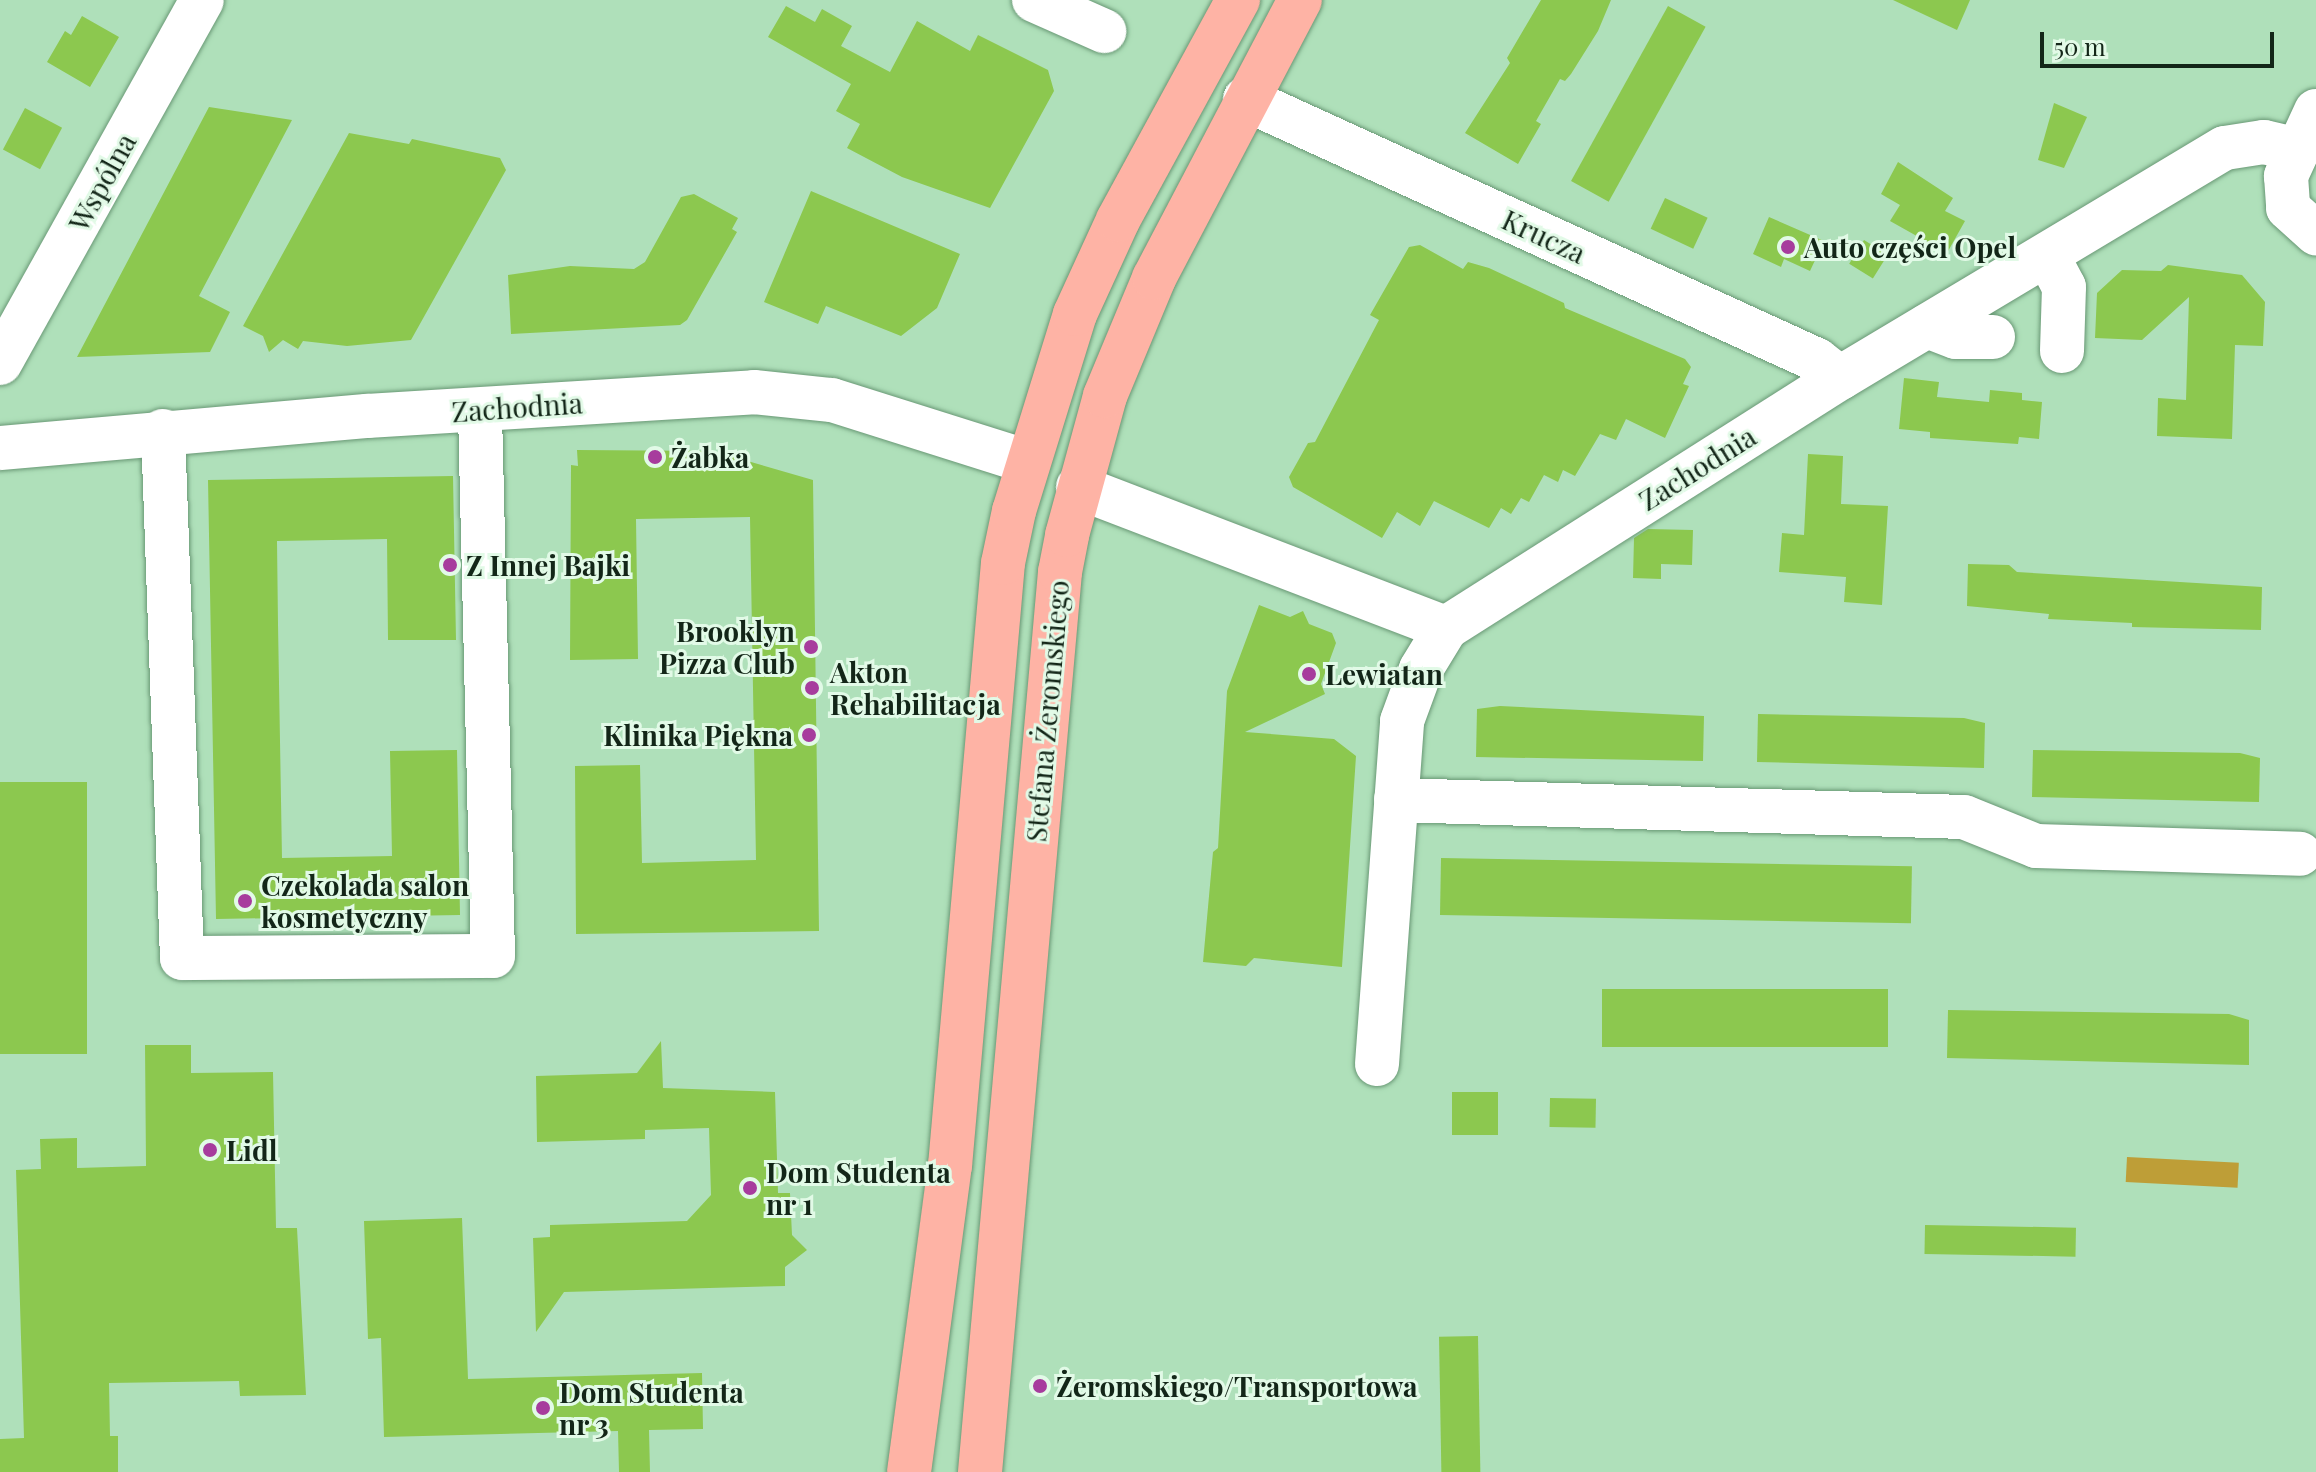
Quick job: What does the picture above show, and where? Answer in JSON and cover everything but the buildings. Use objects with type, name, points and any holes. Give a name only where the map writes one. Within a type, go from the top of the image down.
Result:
[{"type":"main road","name":"Stefana Żeromskiego","points":[[909,1472],[950,1166],[1003,563],[1026,461],[1075,314],[1101,255],[1238,0]]},
{"type":"main road","name":"Stefana Żeromskiego","points":[[980,1472],[1060,572],[1067,535],[1105,396],[1154,278],[1245,99],[1300,0]]},
{"type":"main road","points":[[1026,461],[1055,492],[1067,535]]},
{"type":"street","name":"Wspólna","points":[[0,363],[202,0]]},
{"type":"street","points":[[1034,0],[1104,31]]},
{"type":"street","name":"Krucza","points":[[1245,99],[1817,360],[1840,378]]},
{"type":"street","points":[[2316,111],[2286,176],[2288,208],[2316,233]]},
{"type":"street","name":"Zachodnia","points":[[1446,628],[1840,378],[2225,148],[2264,142],[2298,150]]},
{"type":"street","points":[[2047,255],[2064,287],[2062,351]]},
{"type":"street","points":[[1927,326],[1956,337],[1993,337]]},
{"type":"street","name":"Zachodnia","points":[[0,448],[163,431],[795,393],[1026,461]]},
{"type":"street","points":[[163,431],[182,958],[493,956],[480,411]]},
{"type":"street","points":[[1078,487],[1446,628],[1421,669],[1402,721],[1377,1064]]},
{"type":"street","points":[[1396,800],[1964,817],[2036,846],[2300,854]]},
{"type":"shaded area","points":[[2127,1157],[2239,1163],[2238,1188],[2126,1182]]},
{"type":"place","name":"Auto części Opel","points":[[1788,247]]},
{"type":"place","name":"Żabka","points":[[655,457]]},
{"type":"place","name":"Z Innej Bajki","points":[[450,565]]},
{"type":"place","name":"Brooklyn Pizza Club","points":[[811,647]]},
{"type":"place","name":"Lewiatan","points":[[1309,674]]},
{"type":"place","name":"Akton Rehabilitacja","points":[[812,688]]},
{"type":"place","name":"Klinika Piękna","points":[[809,735]]},
{"type":"place","name":"Czekolada salon kosmetyczny","points":[[245,901]]},
{"type":"place","name":"Lidl","points":[[210,1150]]},
{"type":"place","name":"Dom Studenta nr 1","points":[[750,1188]]},
{"type":"place","name":"Żeromskiego/Transportowa","points":[[1040,1386]]},
{"type":"place","name":"Dom Studenta nr 3","points":[[543,1408]]}]
